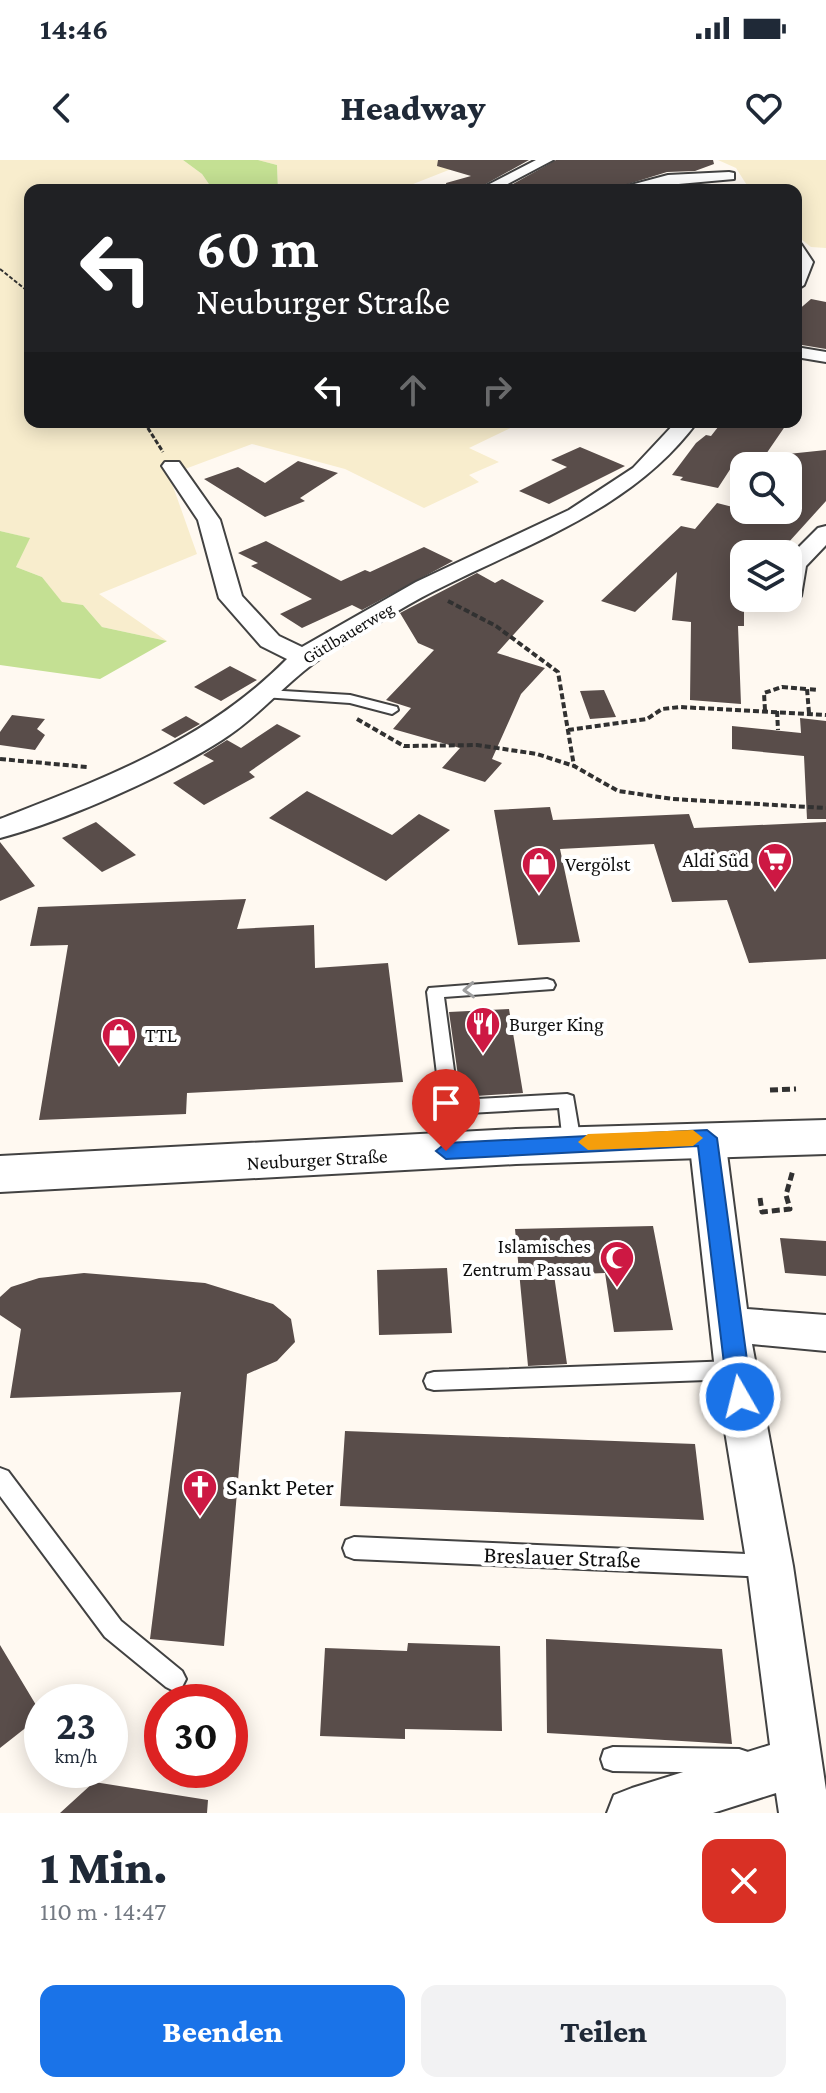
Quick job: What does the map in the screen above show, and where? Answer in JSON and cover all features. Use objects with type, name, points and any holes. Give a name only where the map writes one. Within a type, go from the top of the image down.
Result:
[{"type":"street","points":[[497,184],[546,160]]},
{"type":"street","points":[[706,160],[729,176],[734,184]]},
{"type":"street","points":[[646,184],[668,179],[729,176]]},
{"type":"street","points":[[802,353],[826,357]]},
{"type":"street","name":"Gütlbauerweg","points":[[0,829],[112,785],[212,735],[267,694],[303,657],[424,587],[577,515],[640,472],[681,428]]},
{"type":"street","points":[[172,466],[209,520],[231,598],[270,641],[303,657]]},
{"type":"street","points":[[802,557],[826,533]]},
{"type":"street","name":"Neuburger Straße","points":[[0,1174],[318,1160],[569,1122],[811,1149]]},
{"type":"street","points":[[707,1138],[732,1325],[735,1370],[770,1566],[804,1813]]},
{"type":"street","points":[[732,1325],[826,1333]]},
{"type":"street","points":[[646,1812],[797,1762]]},
{"type":"lane","points":[[267,694],[353,699],[392,710]]},
{"type":"lane","points":[[547,985],[435,992],[450,1107],[569,1122]]},
{"type":"lane","points":[[434,1381],[735,1370]]},
{"type":"lane","points":[[0,1478],[113,1629],[174,1679]]},
{"type":"lane","name":"Breslauer Straße","points":[[354,1548],[770,1566]]},
{"type":"lane","points":[[613,1759],[797,1762]]},
{"type":"path","points":[[0,269],[24,288]]},
{"type":"path","points":[[148,428],[172,466]]},
{"type":"path","points":[[424,587],[496,626],[558,672],[574,766]]},
{"type":"path","points":[[765,710],[764,693],[772,689],[818,690]]},
{"type":"path","points":[[807,689],[809,713]]},
{"type":"path","points":[[353,699],[353,713],[359,722],[404,746],[477,745],[537,754],[574,766],[618,791],[673,799],[826,808]]},
{"type":"path","points":[[568,730],[647,719],[662,709],[680,707],[826,715]]},
{"type":"path","points":[[777,711],[778,730]]},
{"type":"path","points":[[0,759],[97,768]]},
{"type":"path","points":[[770,1090],[796,1089]]},
{"type":"path","points":[[760,1198],[762,1212],[790,1209],[786,1195],[811,1149]]},
{"type":"shaded area","points":[[0,160],[183,160],[202,174],[209,184],[24,184],[24,428],[511,428],[469,448],[499,462],[469,475],[479,482],[424,508],[345,469],[252,444],[169,475],[197,554],[99,594],[167,641],[102,627],[83,605],[62,603],[42,577],[16,567],[29,538],[0,531]]},
{"type":"shaded area","points":[[258,160],[474,160],[413,184],[278,184],[277,165]]},
{"type":"shaded area","points":[[718,160],[826,160],[826,248],[811,247],[802,240],[802,184],[746,184],[736,168]]},
{"type":"green space","points":[[183,160],[258,160],[277,165],[278,184],[209,184],[202,174]]},
{"type":"green space","points":[[0,531],[30,538],[16,567],[42,577],[62,602],[83,605],[102,627],[167,641],[100,679],[0,665]]},
{"type":"building","points":[[438,160],[529,160],[486,184],[446,184],[471,176],[437,166]]},
{"type":"building","points":[[556,160],[713,160],[714,164],[695,171],[667,172],[628,184],[513,184]]},
{"type":"building","points":[[811,299],[826,302],[826,349],[802,345],[802,307]]},
{"type":"building","points":[[717,428],[784,428],[767,452],[730,452],[730,469],[718,488],[680,480],[683,477],[672,475],[696,443],[706,435],[711,436]]},
{"type":"building","points":[[580,447],[625,466],[549,504],[519,491],[567,467],[551,460]]},
{"type":"building","points":[[826,450],[826,501],[791,540],[730,540],[730,612],[744,612],[744,626],[738,626],[741,704],[690,700],[691,622],[672,620],[677,572],[635,612],[601,601],[681,526],[695,529],[717,503],[730,506],[730,524],[802,524],[802,453]]},
{"type":"building","points":[[298,461],[338,473],[300,498],[305,501],[265,517],[204,479],[238,467],[265,483]]},
{"type":"building","points":[[266,541],[341,581],[365,570],[370,572],[424,547],[453,561],[362,610],[352,605],[302,628],[280,614],[312,599],[251,566],[258,563],[238,553]]},
{"type":"building","points":[[477,573],[495,583],[502,579],[544,601],[497,653],[545,668],[521,694],[492,759],[502,763],[485,782],[442,768],[460,748],[393,729],[411,708],[386,700],[434,650],[418,643],[400,613]]},
{"type":"building","points":[[230,666],[257,680],[221,701],[194,687]]},
{"type":"building","points":[[604,690],[616,717],[590,719],[580,691]]},
{"type":"building","points":[[12,715],[45,719],[37,729],[45,735],[35,750],[0,745],[0,732]]},
{"type":"building","points":[[186,716],[200,724],[175,738],[161,730]]},
{"type":"building","points":[[800,718],[826,721],[826,819],[807,819],[804,756],[732,749],[732,726],[801,733]]},
{"type":"building","points":[[277,724],[301,736],[249,772],[255,777],[204,805],[173,783],[214,761],[203,755],[227,740],[241,748]]},
{"type":"building","points":[[307,791],[392,835],[419,814],[450,830],[386,881],[269,818]]},
{"type":"building","points":[[550,807],[553,820],[689,814],[694,828],[826,822],[826,959],[749,963],[727,900],[672,902],[654,844],[560,849],[580,942],[518,945],[494,810]]},
{"type":"building","points":[[96,822],[136,855],[102,872],[62,838]]},
{"type":"building","points":[[0,842],[35,886],[0,901]]},
{"type":"building","points":[[246,899],[237,929],[314,925],[315,968],[388,963],[403,1082],[187,1093],[186,1114],[39,1120],[68,945],[30,946],[38,907]]},
{"type":"building","name":"Burger King","points":[[509,1009],[523,1093],[461,1097],[449,1012]]},
{"type":"building","points":[[653,1226],[673,1330],[614,1332],[605,1273],[554,1275],[567,1364],[528,1366],[515,1229]]},
{"type":"building","points":[[780,1238],[826,1241],[826,1276],[785,1273]]},
{"type":"building","points":[[447,1268],[452,1333],[379,1335],[377,1270]]},
{"type":"building","name":"Sankt Peter","points":[[84,1273],[205,1283],[273,1304],[291,1319],[295,1342],[277,1361],[247,1374],[224,1646],[150,1639],[181,1392],[10,1398],[21,1329],[0,1315],[0,1297],[11,1287],[39,1278]]},
{"type":"building","points":[[345,1431],[695,1444],[704,1520],[340,1506]]},
{"type":"building","points":[[546,1639],[722,1649],[732,1744],[547,1733]]},
{"type":"building","points":[[408,1643],[500,1646],[502,1731],[405,1729],[405,1739],[320,1736],[325,1648],[407,1651]]},
{"type":"building","points":[[0,1645],[24,1685],[24,1729],[0,1748]]},
{"type":"building","points":[[128,1787],[208,1800],[207,1813],[60,1813],[87,1788]]},
{"type":"slow traffic","points":[[588,1142],[693,1138]]},
{"type":"place","name":"Aldi Süd","points":[[775,891]]},
{"type":"place","name":"Vergölst","points":[[539,895]]},
{"type":"place","name":"Burger King","points":[[483,1055]]},
{"type":"place","name":"TTL","points":[[119,1066]]},
{"type":"place","name":"Islamisches Zentrum Passau","points":[[617,1289]]},
{"type":"place","name":"Sankt Peter","points":[[200,1518]]},
{"type":"route","points":[[446,1151],[707,1138],[740,1397]]}]
